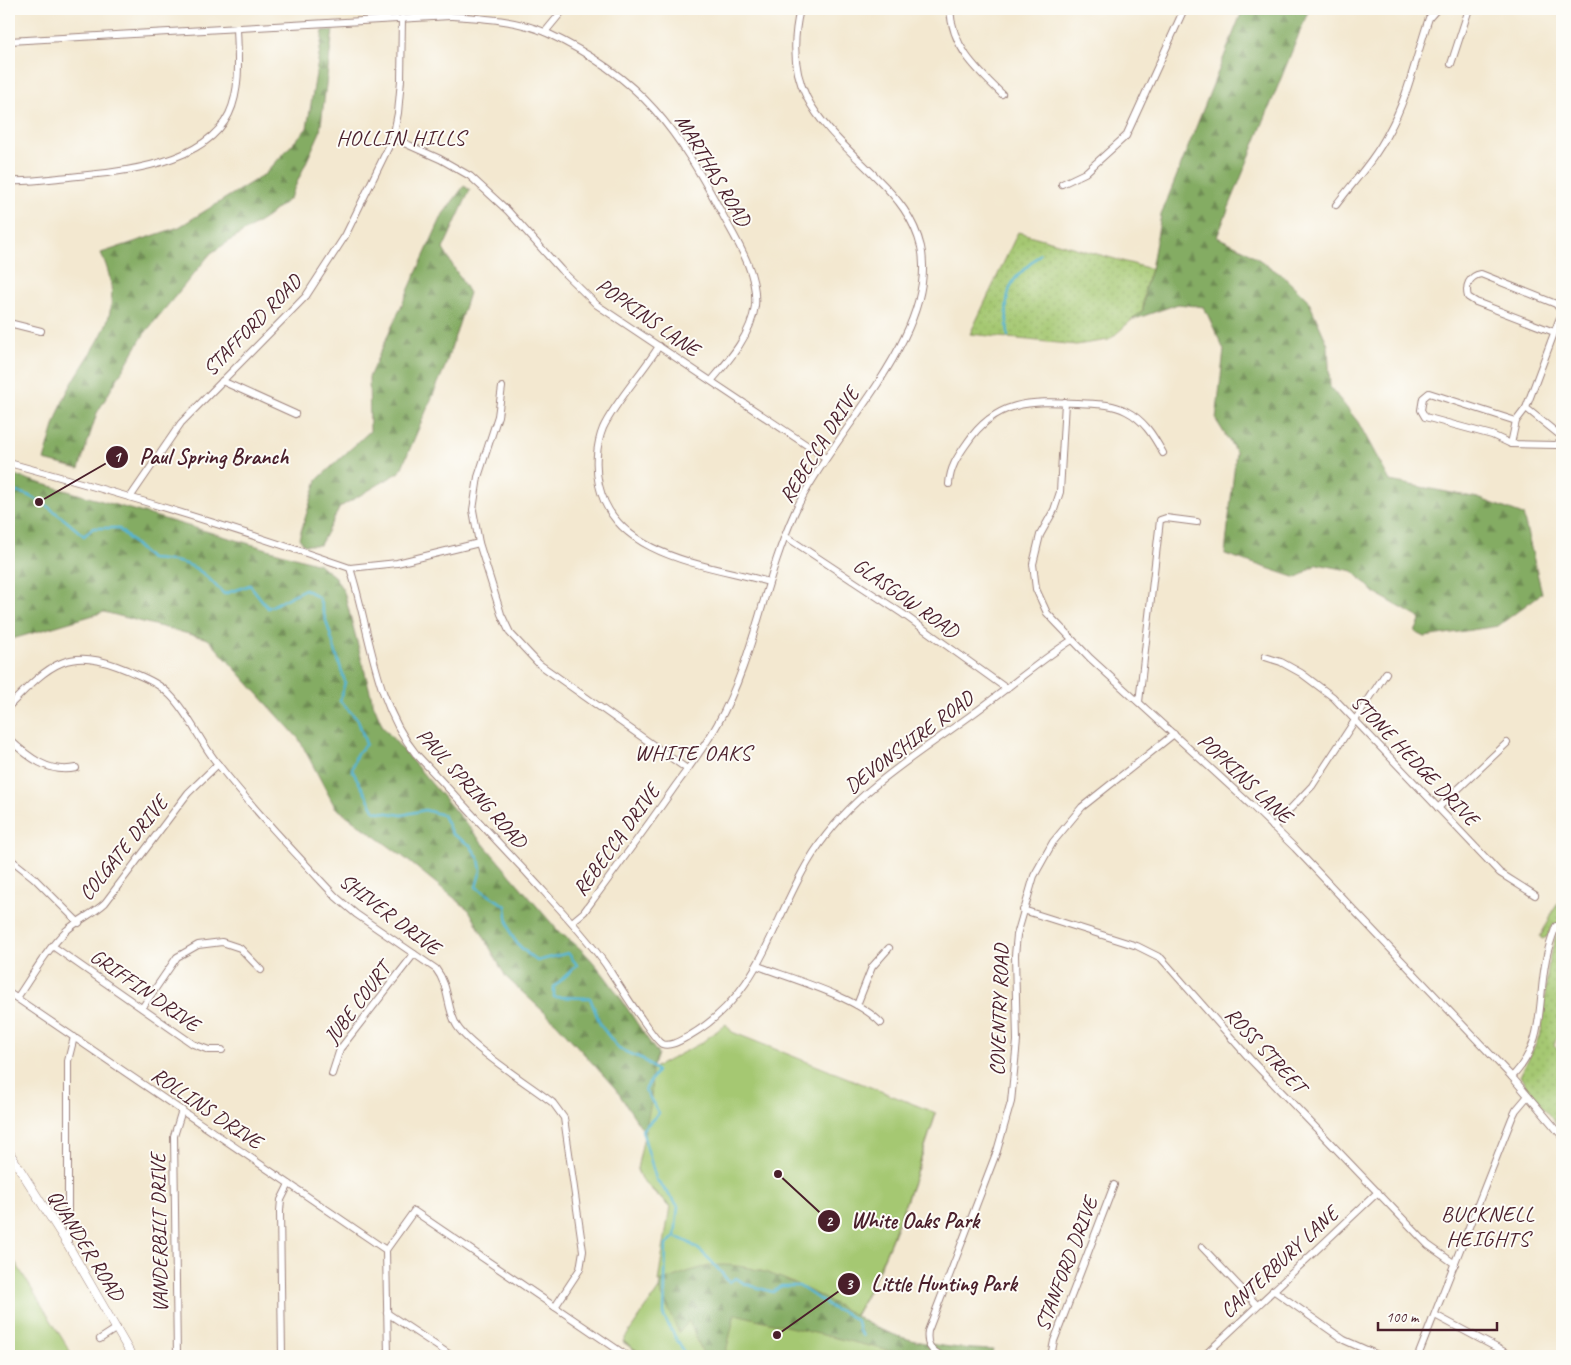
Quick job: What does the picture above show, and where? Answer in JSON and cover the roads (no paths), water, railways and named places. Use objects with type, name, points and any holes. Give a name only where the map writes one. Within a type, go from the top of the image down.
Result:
[{"type":"street","points":[[545,32],[564,9]]},
{"type":"street","name":"REBECCA DRIVE","points":[[572,922],[584,912],[716,728],[733,694],[746,658],[768,582],[785,536],[804,494],[879,380],[907,333],[918,306],[923,281],[923,264],[915,229],[900,202],[826,127],[805,96],[795,58],[796,25],[800,9]]},
{"type":"street","points":[[950,9],[953,27],[963,52],[976,69],[1002,94]]},
{"type":"street","points":[[1062,184],[1085,173],[1126,136],[1184,9]]},
{"type":"street","points":[[1336,204],[1377,152],[1389,133],[1402,104],[1429,18],[1437,9]]},
{"type":"street","points":[[1451,64],[1469,9]]},
{"type":"street","name":"MARTHAS ROAD","points":[[9,41],[450,16],[480,18],[545,32],[584,52],[615,73],[655,107],[685,147],[739,244],[754,284],[754,312],[738,348],[712,380]]},
{"type":"street","name":"STAFFORD ROAD","points":[[130,496],[181,422],[296,308],[314,286],[345,236],[393,138],[398,113],[401,80],[402,18]]},
{"type":"street","points":[[9,181],[30,181],[123,170],[162,161],[201,145],[216,132],[232,108],[236,91],[237,28]]},
{"type":"street","name":"POPKINS LANE","points":[[393,138],[440,159],[470,176],[508,211],[586,295],[609,314],[712,380],[826,458]]},
{"type":"street","points":[[1510,444],[1516,421],[1526,408],[1562,312],[1556,304],[1481,274],[1474,275],[1469,281],[1466,290],[1468,297],[1476,302],[1554,332]]},
{"type":"street","points":[[9,323],[40,331]]},
{"type":"street","points":[[659,346],[610,415],[602,431],[597,470],[600,488],[607,507],[625,530],[652,547],[704,565],[768,582]]},
{"type":"street","points":[[222,380],[295,414]]},
{"type":"street","points":[[502,387],[498,416],[474,494],[474,515],[479,543],[500,614],[510,633],[524,649],[557,679],[687,769]]},
{"type":"street","points":[[1516,421],[1438,394],[1429,393],[1423,398],[1421,410],[1425,417],[1492,435],[1510,444],[1556,446],[1562,442]]},
{"type":"street","points":[[949,484],[950,474],[955,461],[972,435],[1002,410],[1022,404],[1065,402],[1105,404],[1127,411],[1150,429],[1163,452]]},
{"type":"street","name":"POPKINS LANE","points":[[1065,402],[1060,492],[1054,510],[1040,535],[1034,556],[1033,571],[1036,589],[1042,606],[1072,640],[1273,827],[1512,1077],[1562,1136]]},
{"type":"street","points":[[1526,408],[1562,437]]},
{"type":"street","points":[[9,463],[130,496],[297,548],[350,568],[397,563],[479,543]]},
{"type":"street","points":[[1139,702],[1160,520],[1166,518],[1197,522]]},
{"type":"street","name":"GLASGOW ROAD","points":[[785,536],[903,614],[1007,690]]},
{"type":"street","name":"PAUL SPRING ROAD","points":[[350,568],[385,696],[402,735],[422,760],[572,922],[599,956],[641,1016],[652,1036],[660,1043]]},
{"type":"street","name":"DEVONSHIRE ROAD","points":[[660,1043],[671,1044],[682,1040],[715,1018],[737,997],[758,966],[807,863],[838,819],[884,777],[1007,690],[1072,640]]},
{"type":"street","name":"STONE HEDGE DRIVE","points":[[1265,657],[1282,662],[1314,681],[1354,720],[1500,873],[1536,895]]},
{"type":"street","name":"SHIVER DRIVE","points":[[9,706],[37,678],[56,665],[80,658],[106,661],[150,680],[165,690],[175,701],[218,764],[336,897],[436,969],[447,988],[453,1016],[462,1033],[553,1103],[564,1118],[583,1251],[580,1269],[555,1307]]},
{"type":"street","points":[[1273,827],[1312,786],[1386,673]]},
{"type":"street","name":"COVENTRY ROAD","points":[[942,1356],[932,1351],[928,1344],[928,1331],[997,1151],[1011,1102],[1017,1041],[1014,955],[1029,889],[1040,864],[1070,819],[1093,796],[1153,753],[1174,734]]},
{"type":"street","points":[[9,739],[29,756],[52,769],[65,770],[76,768]]},
{"type":"street","points":[[1438,808],[1506,743]]},
{"type":"street","name":"COLGATE DRIVE","points":[[17,998],[67,931],[104,903],[179,804],[218,764]]},
{"type":"street","points":[[9,858],[34,878],[79,923]]},
{"type":"street","name":"ROSS STREET","points":[[1023,910],[1137,946],[1161,958],[1244,1052],[1428,1245],[1455,1264]]},
{"type":"street","points":[[1512,1077],[1527,1059],[1536,1038],[1545,960],[1556,926]]},
{"type":"street","points":[[142,1008],[177,958],[198,945],[222,942],[234,946],[245,951],[261,970]]},
{"type":"street","name":"GRIFFIN DRIVE","points":[[54,947],[197,1046],[209,1050],[222,1050]]},
{"type":"street","points":[[857,1004],[872,967],[889,948]]},
{"type":"street","name":"JUBE COURT","points":[[332,1074],[340,1049],[414,954]]},
{"type":"street","points":[[758,966],[857,1004],[881,1023]]},
{"type":"street","name":"ROLLINS DRIVE","points":[[9,993],[386,1250]]},
{"type":"street","points":[[68,1245],[68,1062],[74,1037]]},
{"type":"street","points":[[1418,1356],[1512,1118],[1527,1097]]},
{"type":"street","name":"VANDERBILT DRIVE","points":[[177,1356],[174,1136],[182,1110]]},
{"type":"street","name":"QUANDER ROAD","points":[[9,1152],[68,1245],[132,1356]]},
{"type":"street","points":[[282,1356],[280,1211],[281,1200],[289,1184]]},
{"type":"street","name":"STANFORD DRIVE","points":[[1050,1356],[1054,1341],[1114,1185]]},
{"type":"street","name":"CANTERBURY LANE","points":[[1204,1356],[1378,1192]]},
{"type":"street","points":[[388,1356],[386,1250],[414,1211],[626,1356]]},
{"type":"street","points":[[1202,1247],[1257,1305]]},
{"type":"street","points":[[1273,1290],[1363,1354],[1380,1356]]},
{"type":"street","points":[[387,1313],[452,1356]]},
{"type":"street","points":[[1435,1315],[1512,1356]]},
{"type":"street","points":[[100,1339],[117,1328]]},
{"type":"waterway","points":[[1008,336],[1007,299],[1011,285],[1040,254]]},
{"type":"waterway","points":[[9,492],[18,492],[39,501],[84,536],[93,528],[118,528],[150,559],[184,563],[192,566],[206,576],[224,594],[250,585],[268,608],[305,589],[319,598],[345,682],[340,701],[358,720],[366,744],[356,755],[352,770],[375,811],[402,815],[425,810],[443,815],[452,834],[470,845],[479,859],[481,870],[476,887],[506,906],[510,932],[517,944],[537,961],[568,953],[577,965],[554,987],[554,997],[590,998],[601,1026],[619,1049],[643,1059],[657,1071],[645,1090],[659,1113],[642,1130],[656,1179],[678,1206],[675,1237],[666,1244],[664,1317],[686,1356]]},
{"type":"waterway","points":[[675,1237],[698,1249],[729,1282],[736,1278],[745,1284],[773,1292],[781,1286],[799,1286],[835,1310],[842,1311],[857,1321],[859,1331],[863,1336]]},
{"type":"place","name":"Paul Spring Branch","points":[[39,502]]},
{"type":"place","name":"White Oaks Park","points":[[778,1174]]},
{"type":"place","name":"Little Hunting Park","points":[[777,1335]]},
{"type":"district","name":"HOLLIN HILLS","points":[[401,137]]},
{"type":"district","name":"WHITE OAKS","points":[[693,752]]},
{"type":"district","name":"BUCKNELL HEIGHTS","points":[[1488,1226]]}]
